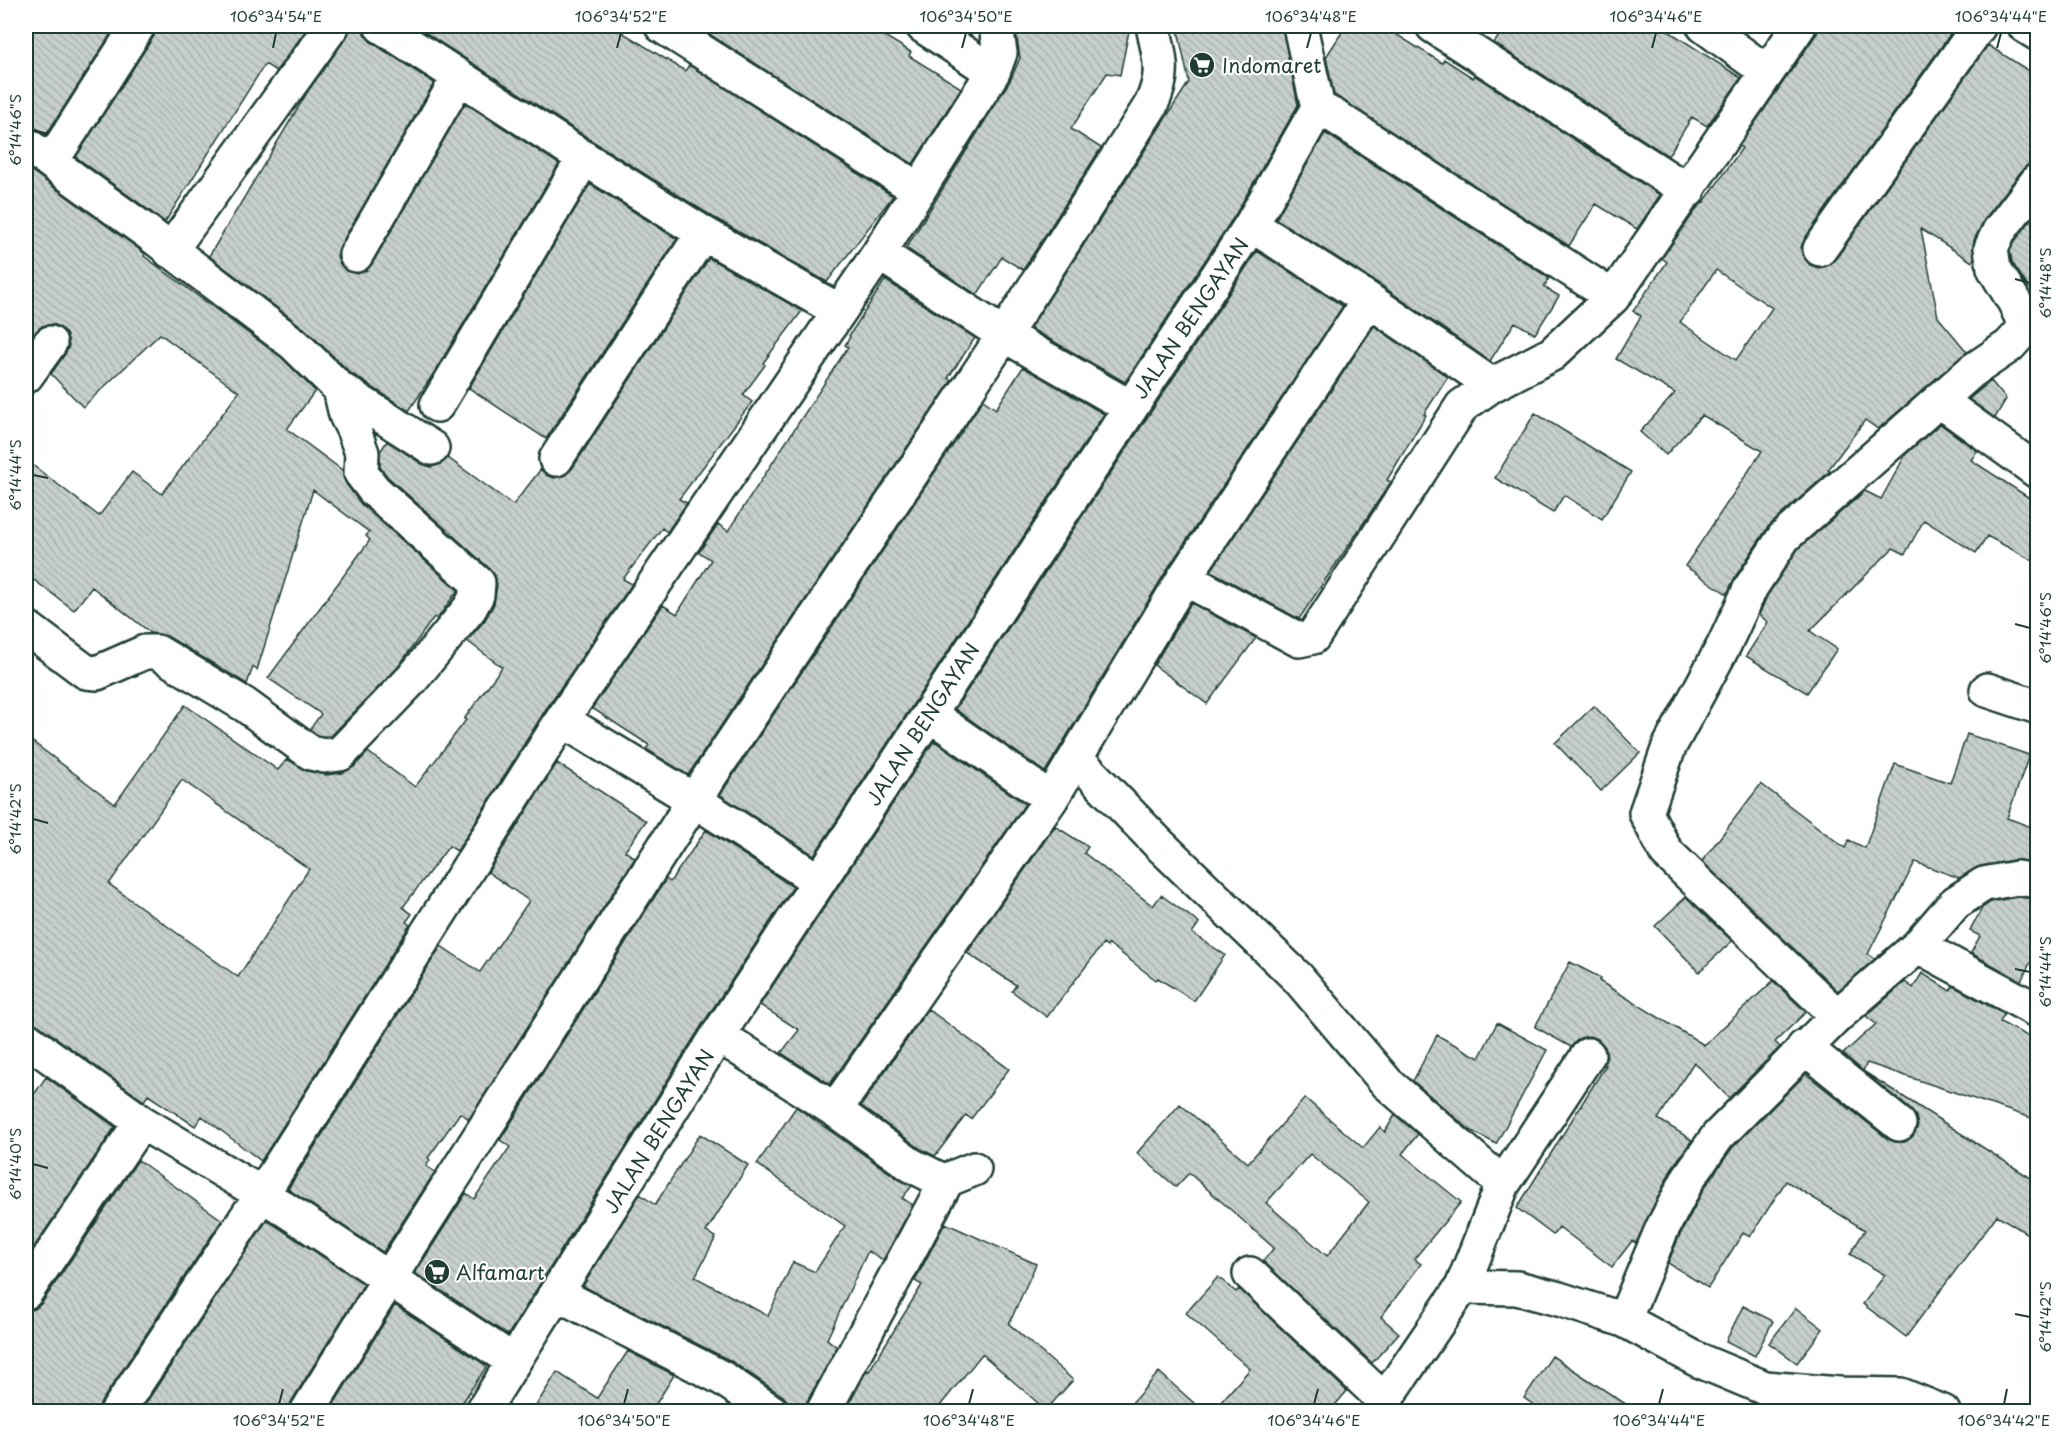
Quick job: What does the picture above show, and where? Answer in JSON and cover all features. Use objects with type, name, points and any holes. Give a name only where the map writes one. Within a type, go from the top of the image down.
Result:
[{"type":"street","points":[[138,26],[38,153],[294,344],[340,390],[432,448]]},
{"type":"street","points":[[170,251],[332,26]]},
{"type":"street","points":[[381,26],[703,233],[839,311]]},
{"type":"street","points":[[923,26],[993,72]]},
{"type":"street","points":[[117,1412],[262,1194],[562,720],[879,253],[919,190],[993,72],[1000,53],[996,26]]},
{"type":"street","points":[[307,1412],[390,1277],[694,800],[1004,335],[1151,105],[1159,88],[1162,68],[1153,26]]},
{"type":"street","points":[[1300,26],[1318,108],[1334,116],[1613,297]]},
{"type":"street","points":[[1433,26],[1688,191]]},
{"type":"street","points":[[1704,26],[1767,72]]},
{"type":"street","points":[[1184,578],[1299,640],[1313,637],[1462,406],[1492,385],[1552,354],[1613,297],[1800,26]]},
{"type":"street","points":[[1820,249],[1979,26]]},
{"type":"street","points":[[2025,26],[2037,34]]},
{"type":"street","points":[[680,30],[919,190]]},
{"type":"street","points":[[356,255],[459,77]]},
{"type":"street","name":"JALAN BENGAYAN","points":[[482,1412],[718,1035],[1251,225],[1318,108]]},
{"type":"street","points":[[437,405],[584,158]]},
{"type":"street","points":[[1837,1016],[1666,852],[1646,813],[1669,747],[1724,645],[1751,587],[1784,537],[1939,400],[1972,372],[2009,346],[2020,334],[2024,323],[1994,268],[1991,248],[1998,231],[2037,180]]},
{"type":"street","points":[[1251,225],[1369,300],[1492,385]]},
{"type":"street","points":[[556,459],[703,233]]},
{"type":"street","points":[[879,253],[1004,335],[1130,407]]},
{"type":"street","points":[[835,1110],[1051,799],[1184,578],[1369,300]]},
{"type":"street","points":[[26,376],[50,343]]},
{"type":"street","points":[[26,627],[86,672],[97,673],[145,652],[157,652],[245,705],[311,753],[324,756],[340,754],[422,668],[470,608],[477,596],[478,584],[374,490],[361,473],[362,453],[346,415],[340,390]]},
{"type":"street","points":[[1939,400],[2037,472]]},
{"type":"street","points":[[1987,690],[2037,707]]},
{"type":"street","points":[[929,714],[1051,799]]},
{"type":"street","points":[[562,720],[694,800],[819,881]]},
{"type":"street","points":[[1076,758],[1158,843],[1298,978],[1387,1083],[1503,1184]]},
{"type":"street","points":[[1624,1320],[1662,1229],[1689,1178],[1718,1136],[1804,1047],[1918,946],[1955,903],[1984,884],[2017,878],[2037,881]]},
{"type":"street","points":[[1918,946],[2037,1011]]},
{"type":"street","points":[[718,1035],[835,1110],[911,1165],[939,1179],[961,1174],[823,1412]]},
{"type":"street","points":[[27,1045],[141,1122],[262,1194],[390,1277],[513,1361]]},
{"type":"street","points":[[1804,1047],[1899,1124]]},
{"type":"street","points":[[1250,1274],[1381,1406],[1462,1287],[1503,1184],[1588,1055]]},
{"type":"street","points":[[26,1292],[141,1122]]},
{"type":"street","points":[[1462,1287],[1517,1288],[1624,1320],[1698,1360],[1765,1388],[1840,1394],[1901,1395],[1943,1412]]},
{"type":"street","points":[[556,1293],[722,1378],[772,1412]]},
{"type":"building","points":[[26,26],[116,26],[46,135],[26,126]]},
{"type":"building","points":[[157,26],[309,26],[276,71],[265,64],[165,222],[76,157],[154,36]]},
{"type":"building","points":[[350,26],[362,26],[371,42],[434,83],[340,246],[337,256],[346,271],[357,274],[366,271],[372,264],[465,103],[559,164],[409,411],[352,374],[305,329],[209,256],[308,91],[347,37]]},
{"type":"building","points":[[419,26],[612,26],[685,71],[689,65],[893,196],[827,282],[713,217],[418,28]]},
{"type":"building","points":[[714,26],[889,26],[883,35],[911,52],[909,56],[961,88],[913,164],[709,34]]},
{"type":"building","points":[[1015,26],[1130,26],[1120,75],[1107,73],[1071,129],[1101,148],[1023,270],[1002,257],[977,295],[906,248],[1011,79],[1020,58]]},
{"type":"building","points":[[1177,26],[1282,26],[1298,105],[1235,215],[1125,382],[1030,328],[1189,82]]},
{"type":"building","points":[[1346,26],[1383,26],[1442,63],[1444,59],[1473,78],[1474,75],[1660,195],[1637,229],[1596,204],[1569,246],[1334,95],[1326,57]]},
{"type":"building","points":[[1506,26],[1661,26],[1741,78],[1707,126],[1692,117],[1668,156],[1494,43]]},
{"type":"building","points":[[1822,26],[1956,26],[1805,238],[1801,247],[1803,256],[1810,265],[1819,268],[1835,260],[1988,45],[2037,76],[2037,162],[2030,163],[2023,169],[1984,220],[1974,240],[1972,262],[1921,229],[1938,317],[1967,352],[1878,429],[1865,420],[1828,470],[1830,471],[1768,527],[1735,577],[1727,594],[1685,566],[1762,451],[1702,415],[1666,455],[1640,432],[1675,393],[1616,359],[1641,316],[1633,311],[1667,262],[1662,258],[1742,148],[1739,146]],"holes":[[[1716,270],[1772,308],[1736,360],[1680,322]]]},
{"type":"building","points":[[1325,133],[1549,278],[1544,287],[1559,296],[1535,334],[1515,322],[1490,361],[1379,284],[1276,219]]},
{"type":"building","points":[[26,167],[282,358],[315,391],[287,429],[342,470],[346,484],[361,504],[458,590],[437,619],[434,617],[398,667],[331,736],[319,736],[310,729],[321,714],[268,678],[370,540],[366,536],[369,532],[313,490],[257,670],[253,667],[247,684],[167,636],[151,633],[92,587],[74,610],[26,574],[26,460],[99,516],[132,472],[162,494],[239,392],[160,334],[83,407],[51,374],[69,346],[67,336],[61,328],[53,324],[42,326],[26,345]]},
{"type":"building","points":[[590,184],[677,239],[546,439],[469,388]]},
{"type":"building","points":[[2037,212],[2037,293],[2028,287],[2012,262],[2010,251]]},
{"type":"building","points":[[1257,251],[1343,306],[1168,568],[1045,772],[955,709]]},
{"type":"building","points":[[709,258],[802,311],[763,363],[765,365],[743,395],[752,402],[679,499],[687,503],[667,532],[662,528],[623,579],[632,584],[546,709],[457,851],[449,846],[403,907],[412,914],[406,922],[410,925],[261,1161],[202,1116],[195,1126],[148,1095],[144,1101],[37,1024],[26,1021],[26,737],[115,804],[185,705],[278,770],[287,759],[307,771],[326,775],[342,773],[354,767],[368,752],[415,787],[466,720],[464,719],[502,667],[467,641],[485,620],[494,604],[497,584],[490,569],[388,477],[380,467],[380,452],[387,441],[422,464],[431,467],[441,464],[448,458],[513,505],[541,469],[546,475],[554,478],[565,475],[572,469]],"holes":[[[182,780],[309,869],[238,977],[109,884]]]},
{"type":"building","points":[[885,280],[975,338],[948,378],[952,380],[688,775],[646,749],[649,745],[592,708],[663,605],[677,614],[711,560],[699,552],[718,524],[728,531],[848,347],[845,345],[849,336]]},
{"type":"building","points":[[1374,326],[1448,377],[1387,480],[1391,482],[1299,619],[1211,571]]},
{"type":"building","points":[[1023,367],[1104,414],[814,855],[720,795],[983,400],[996,409]]},
{"type":"building","points":[[1991,381],[2006,399],[1995,418],[1969,399]]},
{"type":"building","points":[[1535,413],[1631,472],[1602,519],[1564,495],[1553,513],[1495,478]]},
{"type":"building","points":[[1940,424],[1977,451],[1971,460],[2037,503],[2037,563],[1987,536],[1976,553],[1924,520],[1905,554],[1893,548],[1810,631],[1837,649],[1807,693],[1746,656],[1768,622],[1759,615],[1767,596],[1798,549],[1865,491],[1881,499],[1906,454]]},
{"type":"building","points":[[1191,603],[1256,638],[1207,704],[1154,665]]},
{"type":"building","points":[[1594,706],[1640,753],[1601,791],[1555,743]]},
{"type":"building","points":[[1967,734],[2029,755],[2007,818],[2037,829],[2037,862],[2014,860],[1981,866],[1959,878],[1915,862],[1868,954],[1875,959],[1838,991],[1702,861],[1761,784],[1845,848],[1849,840],[1865,848],[1895,764],[1950,783]]},
{"type":"building","points":[[934,741],[1025,804],[830,1084],[781,1053],[799,1030],[760,1005]]},
{"type":"building","points":[[557,763],[646,821],[625,851],[635,858],[469,1119],[460,1113],[428,1158],[430,1160],[426,1166],[435,1172],[383,1252],[288,1189],[441,946],[480,972],[529,901],[488,872]]},
{"type":"building","points":[[1055,826],[1088,847],[1084,853],[1153,906],[1161,895],[1199,923],[1192,933],[1225,955],[1194,1001],[1158,978],[1156,980],[1109,944],[1107,947],[1103,944],[1047,1017],[1012,991],[1016,985],[967,953]]},
{"type":"building","points":[[706,830],[793,887],[702,1025],[508,1335],[415,1273],[466,1193],[474,1199],[510,1147],[500,1140],[666,879],[670,882]]},
{"type":"building","points":[[1686,897],[1732,941],[1699,972],[1655,926]]},
{"type":"building","points":[[2017,897],[2037,899],[2037,950],[2021,981],[1971,953],[1980,936],[1970,931],[1982,908],[1991,902]]},
{"type":"building","points":[[1570,962],[1601,978],[1599,981],[1704,1045],[1773,981],[1806,1012],[1775,1042],[1780,1047],[1729,1098],[1694,1062],[1658,1119],[1692,1140],[1672,1168],[1636,1243],[1632,1241],[1612,1267],[1559,1227],[1553,1235],[1517,1208],[1606,1065],[1604,1065],[1607,1056],[1605,1047],[1598,1039],[1589,1036],[1580,1038],[1571,1047],[1535,1027]]},
{"type":"building","points":[[1922,973],[1950,991],[1953,986],[2004,1014],[2000,1022],[2037,1041],[2037,1120],[1867,1063],[1863,1071],[1843,1054],[1876,1024],[1866,1016],[1905,982],[1913,988]]},
{"type":"building","points":[[928,1009],[1009,1069],[971,1119],[966,1115],[935,1156],[921,1149],[861,1106]]},
{"type":"building","points":[[1497,1023],[1547,1050],[1496,1144],[1470,1130],[1413,1081],[1437,1035],[1479,1058]]},
{"type":"building","points":[[1863,1071],[2037,1182],[2037,1240],[1997,1215],[1906,1337],[1863,1304],[1885,1275],[1850,1254],[1865,1230],[1786,1181],[1750,1237],[1743,1233],[1708,1288],[1668,1263],[1705,1187],[1732,1148],[1806,1074],[1888,1139],[1905,1142],[1913,1136],[1918,1126],[1911,1110]]},
{"type":"building","points":[[46,1077],[115,1127],[26,1259],[26,1106]]},
{"type":"building","points":[[1305,1098],[1363,1148],[1380,1127],[1385,1132],[1395,1115],[1418,1134],[1402,1154],[1461,1202],[1414,1259],[1421,1264],[1381,1317],[1399,1333],[1372,1363],[1263,1261],[1274,1248],[1189,1173],[1176,1187],[1137,1153],[1180,1104],[1248,1163]],"holes":[[[1310,1154],[1369,1202],[1327,1256],[1266,1203]]]},
{"type":"building","points":[[796,1107],[912,1186],[902,1198],[913,1205],[883,1260],[868,1251],[827,1339],[837,1347],[806,1403],[804,1412],[790,1412],[789,1403],[783,1396],[731,1361],[583,1286],[640,1194],[655,1205],[700,1134],[748,1165],[706,1232],[716,1237],[695,1277],[768,1316],[793,1262],[815,1272],[845,1226],[757,1164]]},
{"type":"building","points":[[138,1160],[222,1220],[101,1402],[98,1412],[26,1412],[26,1311],[35,1309],[42,1303]]},
{"type":"building","points":[[267,1220],[364,1284],[291,1402],[288,1412],[140,1412]]},
{"type":"building","points":[[945,1223],[1036,1264],[1009,1324],[1073,1380],[1046,1410],[982,1354],[935,1412],[845,1412],[867,1370],[869,1371],[922,1285],[915,1281]]},
{"type":"building","points":[[1218,1277],[1236,1292],[1239,1289],[1347,1391],[1329,1412],[1212,1412],[1250,1369],[1186,1313]]},
{"type":"building","points":[[395,1305],[487,1366],[456,1412],[329,1412]]},
{"type":"building","points":[[1743,1306],[1773,1321],[1755,1356],[1726,1341]]},
{"type":"building","points":[[1796,1308],[1823,1329],[1797,1363],[1769,1343]]},
{"type":"building","points":[[628,1351],[674,1375],[651,1412],[532,1412],[557,1372],[597,1398]]},
{"type":"building","points":[[1552,1356],[1638,1412],[1544,1412],[1524,1398]]},
{"type":"building","points":[[1159,1372],[1204,1412],[1124,1412]]},
{"type":"place","name":"Indomaret","points":[[1202,65]]},
{"type":"place","name":"Alfamart","points":[[437,1272]]}]
